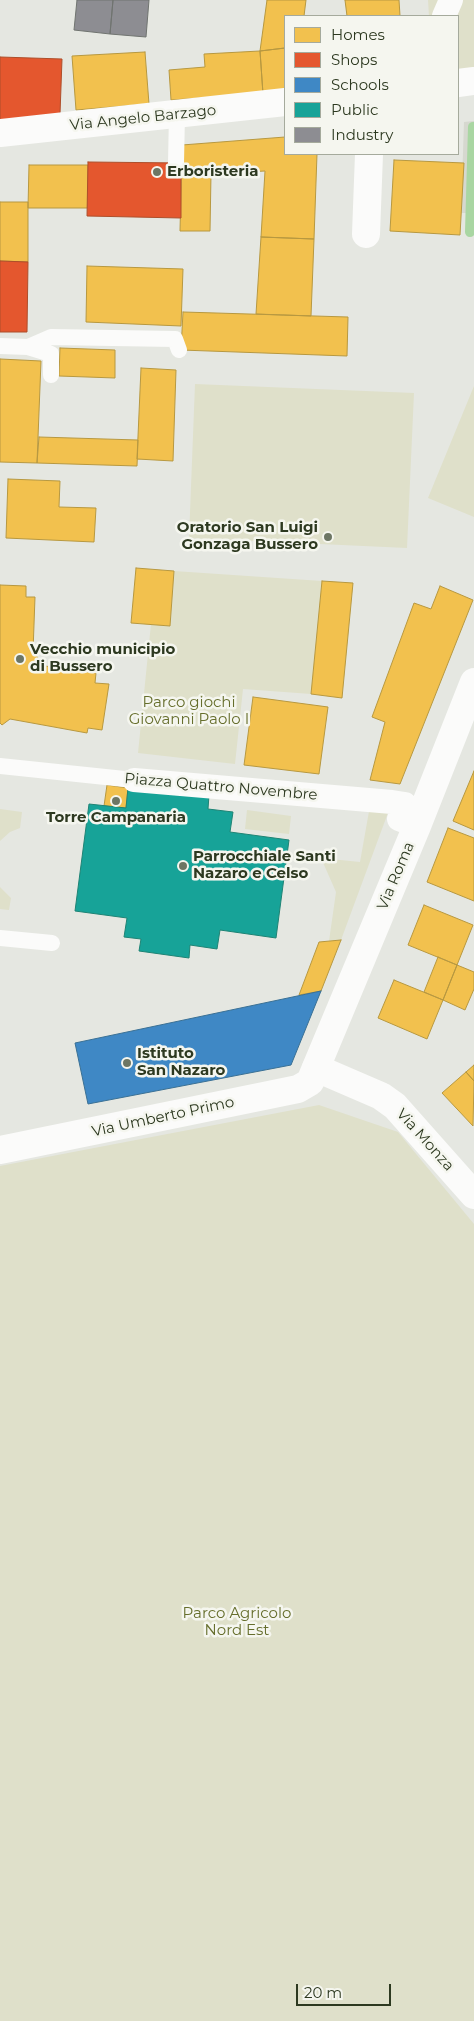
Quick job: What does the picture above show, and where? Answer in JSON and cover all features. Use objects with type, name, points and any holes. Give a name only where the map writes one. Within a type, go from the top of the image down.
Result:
[{"type":"street","points":[[444,15],[451,0]]},
{"type":"street","points":[[459,83],[474,81]]},
{"type":"street","name":"Via Angelo Barzago","points":[[0,133],[284,102]]},
{"type":"street","points":[[366,234],[369,155]]},
{"type":"street","name":"Via Roma","points":[[316,1068],[417,826],[474,682]]},
{"type":"street","name":"Piazza Quattro Novembre","points":[[134,780],[399,803],[405,804],[398,819],[417,826]]},
{"type":"street","name":"Via Umberto Primo","points":[[0,1150],[102,1131],[298,1088],[310,1082],[316,1068]]},
{"type":"street","name":"Via Monza","points":[[316,1068],[382,1096],[395,1106],[474,1195]]},
{"type":"lane","points":[[176,163],[177,114]]},
{"type":"lane","points":[[28,347],[51,337],[146,338],[175,339],[179,350]]},
{"type":"lane","points":[[0,346],[28,347],[51,354],[50,375]]},
{"type":"lane","name":"Piazza Quattro Novembre","points":[[0,766],[134,780]]},
{"type":"lane","points":[[0,938],[52,943]]},
{"type":"shaded area","points":[[474,121],[474,213],[461,213],[464,122]]},
{"type":"green space","points":[[428,0],[474,0],[474,74],[459,76],[459,15],[429,15]]},
{"type":"green space","points":[[195,384],[414,393],[407,548],[189,538]]},
{"type":"green space","points":[[474,386],[474,517],[428,498]]},
{"type":"green space","name":"Parco giochi Giovanni Paolo I","points":[[174,571],[322,581],[311,694],[243,689],[235,764],[138,753],[151,624],[170,626]]},
{"type":"green space","points":[[371,800],[392,802],[341,940],[329,941],[336,892],[321,858],[360,862]]},
{"type":"green space","points":[[0,809],[22,812],[20,828],[10,832],[0,841]]},
{"type":"green space","points":[[247,810],[291,816],[289,834],[245,829]]},
{"type":"green space","points":[[0,887],[11,898],[9,910],[0,909]]},
{"type":"green space","name":"Parco Agricolo Nord Est","points":[[319,1105],[398,1132],[474,1224],[474,2021],[0,2021],[0,1166]]},
{"type":"building: Homes","points":[[267,0],[306,0],[304,15],[284,15],[284,48],[260,51]]},
{"type":"building: Homes","points":[[345,0],[399,0],[400,15],[347,15]]},
{"type":"building: Homes","points":[[284,48],[284,92],[263,94],[260,51]]},
{"type":"building: Homes","points":[[260,51],[263,94],[171,100],[169,70],[205,67],[204,54]]},
{"type":"building: Homes","points":[[145,52],[149,104],[76,110],[72,56]]},
{"type":"building: Homes","points":[[284,137],[284,155],[317,155],[314,239],[261,237],[265,171],[211,174],[210,231],[180,231],[182,145]]},
{"type":"building: Homes","points":[[394,160],[464,163],[460,235],[390,231]]},
{"type":"building: Homes","points":[[29,165],[88,165],[88,208],[28,208]]},
{"type":"building: Homes","points":[[0,202],[28,202],[28,262],[0,261]]},
{"type":"building: Homes","points":[[261,237],[314,239],[311,316],[256,314]]},
{"type":"building: Homes","points":[[87,266],[183,269],[181,326],[86,322]]},
{"type":"building: Homes","points":[[183,312],[348,317],[347,356],[181,350]]},
{"type":"building: Homes","points":[[60,348],[115,350],[115,378],[59,376]]},
{"type":"building: Homes","points":[[0,359],[41,361],[37,463],[0,462]]},
{"type":"building: Homes","points":[[141,368],[176,370],[173,461],[137,459]]},
{"type":"building: Homes","points":[[39,437],[138,440],[137,466],[37,463]]},
{"type":"building: Homes","points":[[8,479],[60,481],[59,507],[96,508],[94,542],[6,538]]},
{"type":"building: Homes","points":[[136,568],[174,571],[170,626],[131,623]]},
{"type":"building: Homes","points":[[322,581],[353,583],[342,698],[311,694]]},
{"type":"building: Homes","name":"Vecchio municipio di Bussero","points":[[0,585],[26,586],[26,597],[35,597],[33,652],[45,666],[96,673],[95,683],[109,684],[102,730],[88,728],[87,733],[10,719],[2,725],[0,723]]},
{"type":"building: Homes","points":[[440,586],[473,600],[400,784],[370,780],[385,722],[372,717],[414,603],[431,609]]},
{"type":"building: Homes","points":[[253,697],[328,707],[319,774],[244,765]]},
{"type":"building: Homes","points":[[474,771],[474,830],[453,821]]},
{"type":"building: Homes","name":"Torre Campanaria","points":[[107,785],[128,788],[126,808],[104,806]]},
{"type":"building: Homes","points":[[448,828],[474,838],[474,901],[427,882]]},
{"type":"building: Homes","points":[[424,905],[473,925],[457,965],[408,945]]},
{"type":"building: Homes","points":[[341,940],[321,991],[299,995],[319,942]]},
{"type":"building: Homes","points":[[438,957],[457,965],[443,1000],[424,992]]},
{"type":"building: Homes","points":[[457,965],[474,972],[474,989],[465,1010],[443,1000]]},
{"type":"building: Homes","points":[[394,980],[443,1000],[427,1039],[378,1018]]},
{"type":"building: Homes","points":[[474,1065],[474,1081],[466,1072]]},
{"type":"building: Homes","points":[[466,1072],[474,1081],[473,1126],[442,1093]]},
{"type":"building: Shops","points":[[0,57],[62,59],[60,114],[0,120]]},
{"type":"building: Shops","points":[[88,162],[181,163],[181,218],[87,216]]},
{"type":"building: Shops","points":[[0,261],[28,262],[27,332],[0,332]]},
{"type":"building: Schools","points":[[321,991],[291,1065],[88,1104],[75,1043]]},
{"type":"building: Public","name":"Parrocchiale Santi Nazaro e Celso","points":[[128,788],[209,795],[208,809],[233,812],[230,832],[289,840],[276,938],[220,930],[217,949],[190,945],[189,958],[139,951],[141,939],[124,937],[127,918],[75,911],[89,804],[126,808]]},
{"type":"building: Industry","points":[[77,0],[113,0],[110,34],[74,30]]},
{"type":"building: Industry","points":[[113,0],[149,0],[146,37],[110,34]]},
{"type":"waterway","points":[[470,232],[473,127]]},
{"type":"place","name":"Erboristeria","points":[[157,172]]},
{"type":"place","name":"Oratorio San Luigi Gonzaga Bussero","points":[[328,537]]},
{"type":"place","name":"Vecchio municipio di Bussero","points":[[20,659]]},
{"type":"place","name":"Torre Campanaria","points":[[116,801]]},
{"type":"place","name":"Parrocchiale Santi Nazaro e Celso","points":[[183,866]]},
{"type":"place","name":"Istituto San Nazaro","points":[[127,1063]]}]
